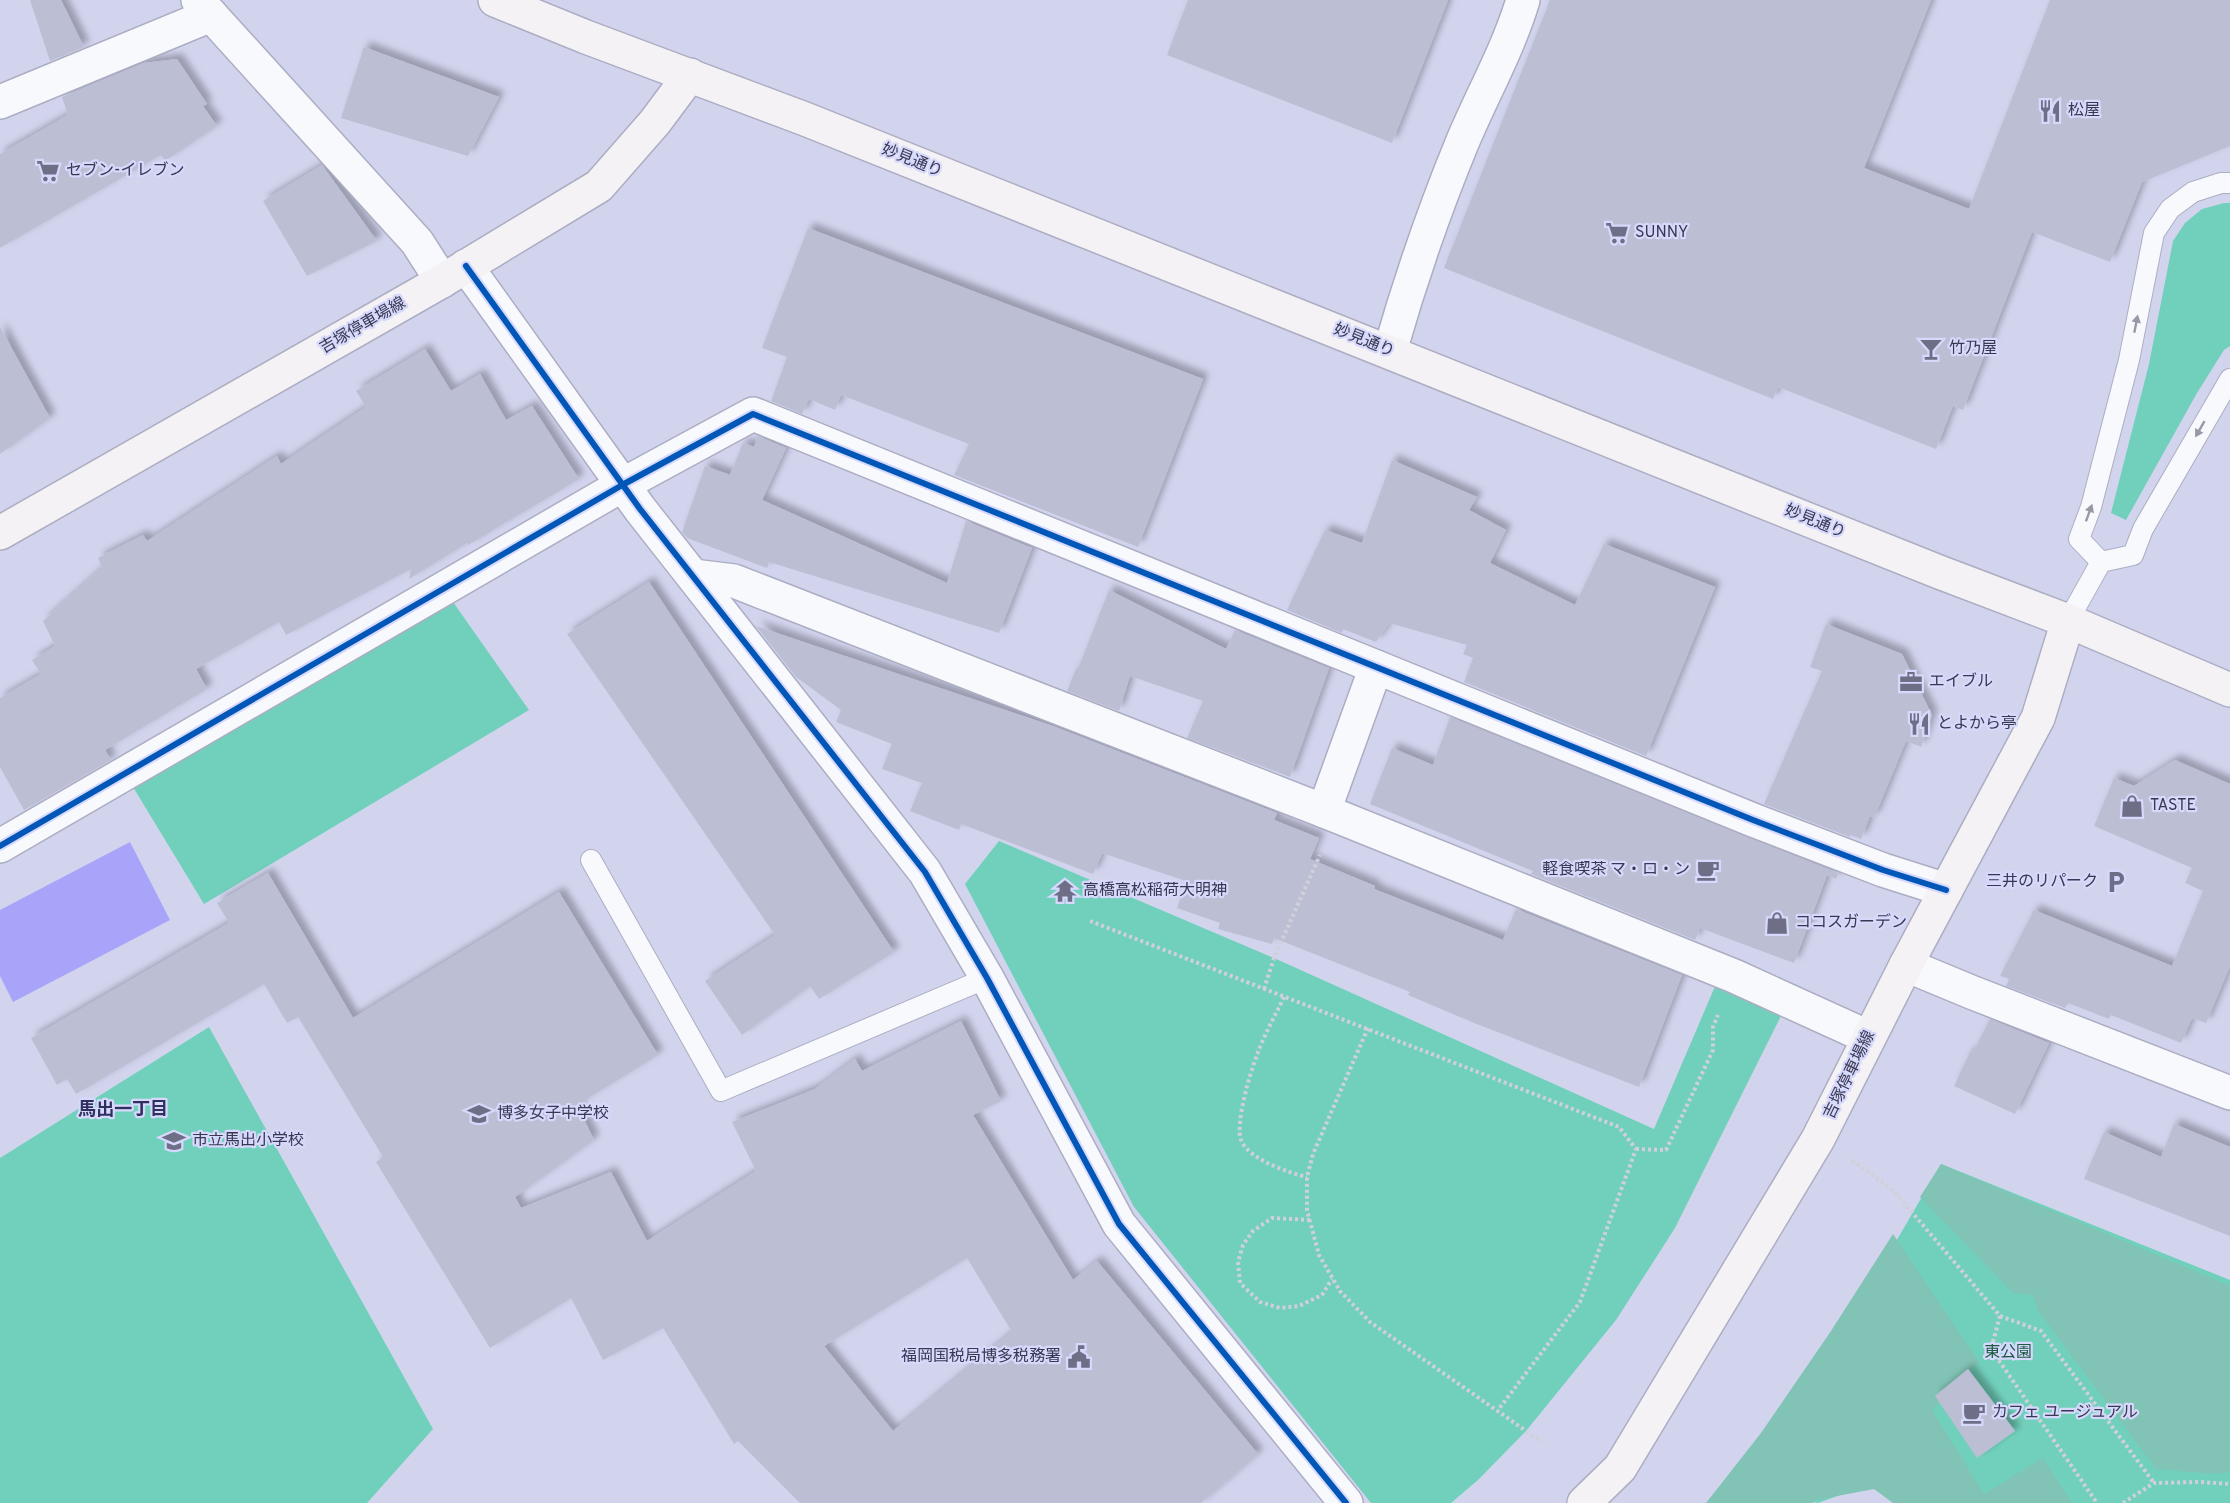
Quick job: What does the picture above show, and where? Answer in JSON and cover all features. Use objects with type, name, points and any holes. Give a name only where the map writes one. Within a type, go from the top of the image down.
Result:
[{"type":"main road","name":"妙見通り","points":[[495,0],[586,37],[816,123],[1390,351],[1939,572],[2068,621],[2230,690]]},
{"type":"main road","name":"吉塚停車場線","points":[[0,533],[454,273],[599,186],[656,122],[690,75]]},
{"type":"main road","name":"吉塚停車場線","points":[[1584,1503],[1620,1468],[1818,1140],[1868,1037],[2038,718],[2068,621]]},
{"type":"street","points":[[1390,351],[1409,285],[1462,143],[1514,32],[1523,0]]},
{"type":"street","points":[[0,102],[204,8],[417,242],[454,273],[624,484],[640,509],[925,872],[987,978],[1119,1224],[1346,1503]]},
{"type":"street","points":[[0,846],[624,484],[753,414],[1753,820],[1882,870],[1946,890]]},
{"type":"street","points":[[693,576],[734,581],[1331,814],[1734,976],[1868,1037]]},
{"type":"street","points":[[1331,814],[1376,667]]},
{"type":"street","points":[[1906,965],[2230,1093]]},
{"type":"lane","points":[[2101,561],[2079,539],[2091,507],[2129,360],[2154,233],[2170,209],[2193,192],[2221,183],[2230,183]]},
{"type":"lane","points":[[2101,561],[2133,555],[2143,529],[2230,379]]},
{"type":"lane","points":[[2068,621],[2101,561]]},
{"type":"lane","points":[[591,860],[720,1091],[987,978]]},
{"type":"path","points":[[1264,990],[1274,958],[1331,814]]},
{"type":"path","points":[[1090,921],[1619,1127],[1636,1149]]},
{"type":"path","points":[[1636,1149],[1666,1149],[1713,1050],[1713,1027],[1734,976]]},
{"type":"path","points":[[1284,997],[1257,1055],[1238,1124],[1241,1141],[1253,1155],[1290,1173],[1308,1177]]},
{"type":"path","points":[[1368,1028],[1313,1154],[1308,1177],[1307,1209],[1319,1255],[1340,1291],[1370,1322],[1542,1442]]},
{"type":"path","points":[[1818,1140],[1860,1165],[1894,1191],[2000,1316],[2041,1331],[2154,1483]]},
{"type":"path","points":[[1498,1410],[1580,1302],[1636,1149]]},
{"type":"path","points":[[1310,1220],[1272,1218],[1253,1231],[1243,1245],[1238,1262],[1240,1283],[1260,1302],[1280,1308],[1299,1306],[1322,1295],[1333,1278]]},
{"type":"path","points":[[2000,1316],[1991,1349],[2097,1503]]},
{"type":"path","points":[[2123,1503],[2154,1483],[2230,1484]]},
{"type":"green space","points":[[2230,203],[2230,346],[2224,350],[2197,393],[2126,520],[2111,513],[2149,364],[2173,241],[2185,223],[2202,209]]},
{"type":"green space","points":[[453,602],[529,710],[204,904],[133,787]]},
{"type":"green space","points":[[999,841],[1274,958],[1654,1129],[1716,984],[1782,1014],[1675,1228],[1616,1320],[1526,1431],[1478,1480],[1451,1503],[1371,1503],[1134,1207],[965,884]]},
{"type":"green space","name":"市立馬出小学校","points":[[209,1027],[433,1429],[367,1503],[0,1503],[0,1158]]},
{"type":"green space","name":"東公園","points":[[1941,1164],[2230,1280],[2230,1503],[1936,1503],[1912,1469],[1818,1503],[1754,1486]]},
{"type":"green space","points":[[1941,1164],[2230,1286],[2230,1472],[2215,1474],[2156,1469],[2037,1309],[2033,1295],[2013,1293],[1920,1197]]},
{"type":"green space","points":[[1893,1234],[1979,1362],[1932,1410],[1984,1494],[2043,1458],[2072,1503],[1893,1503],[1874,1489],[1816,1500],[1813,1503],[1706,1503],[1761,1433],[1831,1331]]},
{"type":"shaded area","points":[[130,842],[170,920],[13,1002],[0,976],[0,910]]},
{"type":"building","points":[[30,0],[61,0],[84,47],[50,61]]},
{"type":"building","points":[[1188,0],[1448,0],[1392,143],[1167,55]]},
{"type":"building","points":[[1550,0],[1931,0],[1864,168],[1969,209],[2050,0],[2230,0],[2230,146],[2142,182],[2110,262],[2032,232],[1963,410],[1953,406],[1936,449],[1778,387],[1773,399],[1444,268]]},
{"type":"building","points":[[364,47],[499,97],[468,156],[341,118]]},
{"type":"building","points":[[177,59],[207,104],[203,106],[217,126],[165,161],[161,155],[0,248],[0,154],[68,115],[62,97],[144,63]]},
{"type":"building","points":[[322,165],[377,241],[307,276],[263,201]]},
{"type":"building","points":[[808,228],[1203,379],[1138,547],[954,475],[969,444],[841,395],[835,410],[809,399],[802,414],[771,401],[787,357],[762,348]]},
{"type":"building","points":[[0,327],[50,418],[0,454]]},
{"type":"building","points":[[425,349],[451,391],[480,374],[506,420],[532,406],[579,479],[409,579],[411,569],[286,635],[279,622],[196,669],[207,689],[105,750],[111,760],[24,810],[0,767],[0,698],[41,674],[32,660],[55,646],[43,621],[102,568],[98,558],[143,535],[147,541],[277,456],[281,464],[366,407],[356,391]]},
{"type":"building","points":[[758,436],[786,448],[762,500],[947,583],[966,521],[1032,548],[999,633],[769,562],[767,568],[687,538],[682,532],[705,466],[730,475],[743,443],[754,447]]},
{"type":"building","points":[[1392,460],[1477,497],[1469,510],[1506,530],[1490,563],[1575,605],[1604,544],[1715,587],[1646,756],[1464,682],[1473,658],[1463,654],[1467,645],[1389,623],[1376,642],[1343,629],[1342,633],[1287,610],[1325,530],[1362,543]]},
{"type":"building","points":[[649,582],[894,952],[819,999],[810,986],[742,1035],[705,981],[775,935],[567,634]]},
{"type":"building","points":[[1109,590],[1226,649],[1235,630],[1329,668],[1290,777],[1187,738],[1203,701],[1130,676],[1119,711],[1067,691]]},
{"type":"building","points":[[1826,624],[1902,654],[1932,715],[1921,747],[1906,741],[1874,818],[1870,816],[1861,839],[1851,835],[1850,837],[1764,804],[1822,671],[1810,667]]},
{"type":"building","points":[[756,626],[1053,726],[1277,813],[1274,820],[1319,838],[1310,859],[1375,886],[1374,889],[1503,940],[1516,909],[1682,975],[1639,1087],[1474,1023],[1408,995],[1410,992],[1274,938],[1272,944],[1218,929],[1220,923],[1177,908],[1186,881],[1102,853],[1093,874],[961,824],[959,830],[910,811],[922,783],[882,769],[892,744],[836,722],[841,710],[796,677]]},
{"type":"building","points":[[1450,717],[1838,873],[1836,879],[1827,875],[1794,963],[1700,928],[1695,940],[1531,874],[1533,871],[1370,804],[1392,748],[1433,765]]},
{"type":"building","points":[[2175,760],[2230,784],[2230,966],[2206,1023],[2192,1018],[2181,1043],[2111,1015],[2109,1019],[2068,1003],[2065,1008],[2006,986],[2009,979],[2000,976],[2034,910],[2172,966],[2203,891],[2185,883],[2192,868],[2094,826],[2114,778],[2134,786]]},
{"type":"building","points":[[268,873],[353,1018],[559,892],[658,1055],[577,1105],[594,1140],[515,1197],[521,1208],[611,1172],[647,1241],[756,1171],[732,1122],[815,1089],[855,1059],[862,1071],[961,1021],[1001,1101],[973,1115],[1073,1280],[1097,1261],[1258,1454],[1201,1503],[800,1503],[738,1441],[734,1444],[663,1328],[603,1360],[571,1298],[490,1348],[376,1162],[383,1157],[298,1017],[287,1023],[264,984],[76,1094],[67,1079],[57,1085],[31,1038],[229,923],[217,903]],"holes":[[[967,1258],[1012,1332],[893,1431],[824,1346]]]},
{"type":"building","points":[[1990,1019],[2049,1043],[2015,1114],[1954,1086],[1970,1052],[1973,1053]]},
{"type":"building","points":[[2174,1124],[2230,1147],[2230,1236],[2084,1179],[2104,1132],[2161,1157]]},
{"type":"building","name":"カフェ ユージュアル","points":[[1968,1369],[2015,1431],[1977,1458],[1935,1396]]},
{"type":"cycle path","points":[[466,266],[640,509],[925,872],[987,978],[1119,1224],[1346,1503]]},
{"type":"cycle path","points":[[0,846],[624,484],[753,414],[1753,820],[1883,870],[1946,890]]},
{"type":"place","name":"松屋","points":[[2050,111]]},
{"type":"place","name":"セブン-イレブン","points":[[48,171]]},
{"type":"place","name":"SUNNY","points":[[1617,233]]},
{"type":"place","name":"竹乃屋","points":[[1931,349]]},
{"type":"place","name":"エイブル","points":[[1911,682]]},
{"type":"place","name":"とよから亭","points":[[1919,724]]},
{"type":"place","name":"TASTE","points":[[2132,806]]},
{"type":"place","name":"軽食喫茶 マ・ロ・ン","points":[[1708,870]]},
{"type":"place","name":"三井のリパーク","points":[[2116,882]]},
{"type":"place","name":"高橋高松稲荷大明神","points":[[1065,891]]},
{"type":"place","name":"ココスガーデン","points":[[1777,923]]},
{"type":"place","name":"博多女子中学校","points":[[479,1114]]},
{"type":"place","name":"市立馬出小学校","points":[[174,1141]]},
{"type":"place","name":"福岡国税局博多税務署","points":[[1079,1357]]},
{"type":"place","name":"カフェ ユージュアル","points":[[1974,1413]]},
{"type":"district","name":"馬出一丁目","points":[[123,1110]]}]
